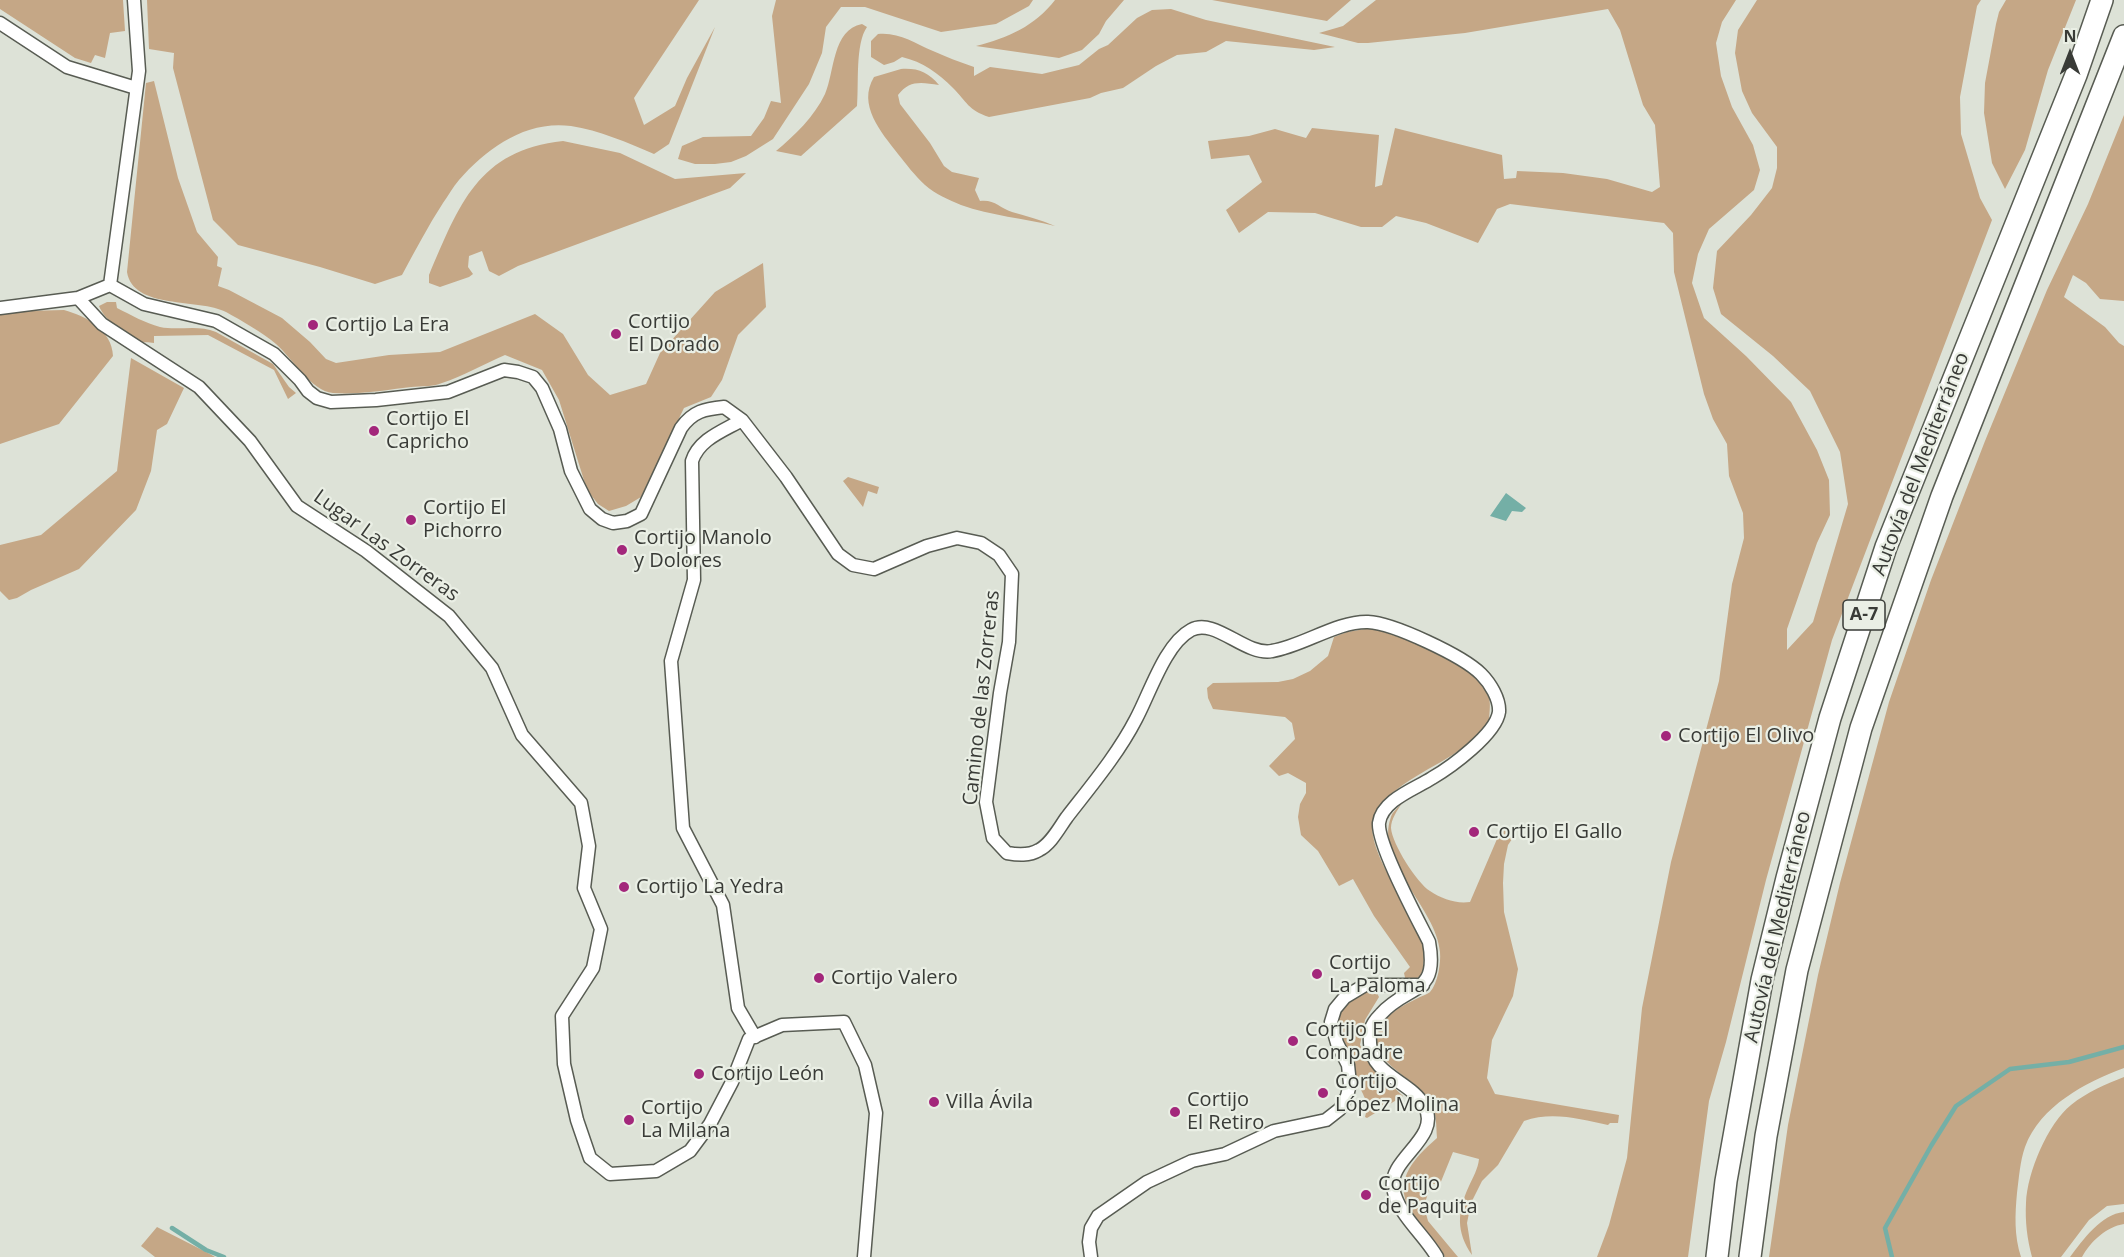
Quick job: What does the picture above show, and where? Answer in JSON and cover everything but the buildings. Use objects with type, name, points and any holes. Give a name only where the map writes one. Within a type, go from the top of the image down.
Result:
[{"type":"highway","name":"Autovía del Mediterráneo","points":[[1717,1257],[1726,1181],[1762,980],[1830,718],[1886,547],[2067,96],[2102,0]]},
{"type":"highway","name":"Autovía del Mediterráneo","points":[[1750,1257],[1766,1136],[1797,970],[1861,728],[1942,496],[2124,36]]},
{"type":"street","points":[[0,308],[78,298],[110,285],[139,71],[134,0]]},
{"type":"street","points":[[0,23],[67,67],[136,88]]},
{"type":"street","name":"Camino de las Zorreras","points":[[110,285],[144,304],[216,321],[274,354],[317,399],[331,402],[376,400],[448,393],[504,370],[533,377],[542,388],[560,429],[571,471],[590,509],[602,519],[613,523],[627,521],[641,514],[681,428],[696,412],[724,407],[741,420],[786,477],[838,554],[853,565],[874,569],[927,546],[957,538],[981,543],[999,555],[1012,574],[1009,642],[998,704],[986,802],[993,838],[1007,853],[1023,855],[1040,850],[1052,837],[1109,761],[1136,720],[1171,650],[1192,629],[1206,627],[1253,650],[1269,652],[1341,627],[1367,622],[1382,624],[1437,646],[1480,673],[1496,697],[1499,711],[1495,725],[1486,737],[1434,777],[1395,800],[1382,812],[1379,825],[1382,845],[1429,942],[1432,957],[1431,971],[1423,986]]},
{"type":"street","name":"Lugar Las Zorreras","points":[[78,298],[102,324],[199,387],[250,441],[297,506],[366,551],[449,616],[492,668],[522,735],[581,803],[589,846],[584,888],[601,929],[594,968],[562,1016],[564,1064],[577,1120],[590,1158],[610,1174],[656,1171],[690,1151],[710,1124],[732,1082],[749,1040],[755,1037]]},
{"type":"street","points":[[741,420],[703,443],[696,450],[692,460],[694,580],[671,661],[683,828],[723,905],[738,1008],[755,1037],[782,1025],[844,1022],[865,1065],[876,1113],[864,1257]]},
{"type":"street","points":[[1091,1257],[1089,1242],[1091,1228],[1098,1216],[1147,1182],[1192,1161],[1225,1154],[1274,1131],[1326,1120],[1340,1109],[1350,1084],[1348,1065],[1337,1044],[1331,1022],[1335,1010],[1345,998],[1365,985],[1423,986]]},
{"type":"street","points":[[1423,986],[1386,1008],[1376,1020],[1370,1030],[1371,1050],[1377,1063],[1416,1096],[1425,1107],[1429,1119],[1425,1132],[1398,1170],[1392,1185],[1398,1205],[1437,1257]]},
{"type":"shaded area","points":[[0,0],[123,0],[125,31],[110,33],[105,58],[95,55],[91,63],[75,58],[0,9]]},
{"type":"shaded area","points":[[147,0],[699,0],[634,98],[644,125],[675,106],[687,78],[715,27],[669,144],[654,154],[613,137],[571,126],[538,127],[523,132],[482,157],[457,183],[432,221],[402,275],[375,284],[238,245],[213,220],[173,68],[174,53],[149,49]]},
{"type":"shaded area","points":[[776,0],[1033,0],[1029,6],[996,24],[941,32],[865,7],[841,7],[826,27],[822,53],[809,84],[773,139],[746,156],[731,162],[695,164],[678,159],[682,146],[703,137],[751,136],[764,118],[771,101],[781,103],[772,16]]},
{"type":"shaded area","points":[[1055,0],[1124,0],[1106,21],[1099,34],[1082,50],[1059,58],[976,46],[1020,30],[1039,17]]},
{"type":"shaded area","points":[[1212,0],[1351,0],[1327,21]]},
{"type":"shaded area","points":[[1376,0],[1736,0],[1722,22],[1716,43],[1721,76],[1732,107],[1753,145],[1760,170],[1754,190],[1709,229],[1698,254],[1692,283],[1704,318],[1746,356],[1791,402],[1817,450],[1829,480],[1830,515],[1817,543],[1787,629],[1787,650],[1813,622],[1848,504],[1840,452],[1810,391],[1773,356],[1721,314],[1713,288],[1717,251],[1751,215],[1772,188],[1777,168],[1777,147],[1752,113],[1742,91],[1735,53],[1738,30],[1757,0],[1981,0],[1977,6],[1960,97],[1961,134],[1980,198],[1992,220],[1832,640],[1766,880],[1709,1101],[1688,1257],[1597,1257],[1609,1225],[1627,1158],[1642,1008],[1671,862],[1719,681],[1732,584],[1744,538],[1743,513],[1729,476],[1727,444],[1713,419],[1704,394],[1674,272],[1673,233],[1664,223],[1510,204],[1497,209],[1478,243],[1426,223],[1396,216],[1382,227],[1361,227],[1315,213],[1268,212],[1239,233],[1226,210],[1262,182],[1249,155],[1211,159],[1208,141],[1249,136],[1275,129],[1306,138],[1312,128],[1379,135],[1375,187],[1382,185],[1395,128],[1502,155],[1504,179],[1516,178],[1517,171],[1563,173],[1607,179],[1652,192],[1660,187],[1655,125],[1643,105],[1620,30],[1608,9],[1465,33],[1368,43],[1358,43],[1319,33],[1343,26]]},
{"type":"shaded area","points":[[2006,0],[2076,0],[2048,70],[2025,150],[2005,189],[1992,163],[1984,113],[1985,83],[1996,24],[1999,12]]},
{"type":"shaded area","points":[[1171,9],[1206,20],[1335,47],[1314,50],[1226,41],[1206,52],[1177,55],[1123,88],[1090,98],[989,117],[972,108],[936,73],[923,65],[902,57],[884,65],[871,57],[871,41],[878,34],[886,34],[906,39],[974,67],[974,76],[990,67],[1042,74],[1079,65],[1099,49],[1108,45],[1137,18],[1152,10]]},
{"type":"shaded area","points":[[862,24],[867,27],[863,34],[859,54],[857,106],[801,156],[776,151],[810,118],[825,94],[840,43],[845,34]]},
{"type":"shaded area","points":[[901,69],[922,72],[939,85],[911,84],[898,95],[900,104],[930,143],[944,166],[952,172],[979,178],[975,190],[980,201],[993,203],[1012,212],[1055,226],[984,212],[961,205],[938,194],[921,181],[878,127],[868,98],[869,87],[874,77]]},
{"type":"shaded area","points":[[154,81],[178,178],[197,232],[218,257],[217,266],[222,268],[218,286],[282,318],[326,359],[336,363],[389,355],[440,352],[535,314],[563,334],[588,375],[610,395],[646,384],[660,353],[715,292],[763,263],[766,307],[738,335],[722,380],[711,397],[684,408],[641,497],[626,506],[609,511],[598,504],[587,490],[559,400],[542,370],[505,355],[435,385],[362,393],[333,393],[317,387],[270,340],[226,312],[200,305],[154,298],[141,292],[132,284],[127,272],[146,83]]},
{"type":"shaded area","points":[[2124,115],[2124,301],[2100,299],[2086,283],[2073,275],[2064,297],[2105,327],[2124,346],[2124,1068],[2095,1080],[2066,1097],[2041,1119],[2032,1132],[2023,1152],[2017,1193],[2017,1241],[2021,1257],[1769,1257],[1788,1125],[1818,975],[1840,883],[1889,702],[1931,580],[1985,441],[2047,290],[2088,204]]},
{"type":"shaded area","points":[[563,141],[620,153],[675,179],[746,173],[730,188],[518,266],[499,276],[489,271],[482,251],[469,256],[468,267],[473,274],[469,277],[440,287],[429,283],[429,275],[451,226],[475,185],[491,169],[510,156],[534,146]]},
{"type":"shaded area","points":[[107,302],[116,302],[117,308],[160,327],[202,328],[216,332],[273,364],[296,393],[288,399],[274,370],[208,335],[154,336],[154,343],[133,339],[105,316],[99,306]]},
{"type":"shaded area","points":[[64,310],[96,325],[108,339],[113,356],[59,424],[0,444],[0,315],[26,311]]},
{"type":"shaded area","points":[[131,358],[184,388],[167,424],[157,430],[151,471],[136,510],[79,569],[9,600],[0,591],[0,545],[41,535],[117,471]]},
{"type":"shaded area","points":[[848,477],[879,487],[877,494],[868,491],[863,507],[843,481]]},
{"type":"shaded area","points":[[1371,628],[1420,645],[1455,662],[1482,685],[1490,701],[1489,722],[1475,737],[1459,750],[1398,788],[1378,808],[1372,822],[1379,856],[1423,942],[1422,974],[1414,981],[1406,982],[1404,973],[1410,967],[1374,916],[1353,879],[1339,886],[1318,851],[1301,835],[1298,817],[1300,804],[1306,793],[1306,783],[1288,773],[1279,776],[1269,766],[1295,739],[1292,723],[1285,717],[1213,709],[1207,688],[1213,683],[1278,682],[1293,679],[1310,671],[1328,656],[1334,637]]},
{"type":"shaded area","points":[[1402,803],[1391,825],[1392,835],[1400,853],[1425,887],[1449,900],[1470,902],[1503,825],[1516,833],[1508,845],[1503,883],[1504,912],[1518,969],[1513,996],[1492,1040],[1487,1078],[1495,1094],[1619,1115],[1618,1123],[1608,1125],[1556,1116],[1524,1121],[1498,1165],[1482,1181],[1471,1203],[1467,1223],[1472,1255],[1463,1238],[1460,1213],[1479,1159],[1453,1152],[1440,1184],[1431,1184],[1424,1206],[1428,1221],[1458,1257],[1445,1257],[1414,1216],[1404,1193],[1404,1183],[1412,1164],[1437,1138],[1433,1106],[1426,1094],[1384,1059],[1377,1042],[1381,1026],[1391,1014],[1430,992],[1437,978],[1440,962],[1436,935],[1429,919],[1398,868],[1391,851],[1388,834],[1391,817]]},
{"type":"shaded area","points":[[1371,989],[1376,991],[1379,997],[1365,1020],[1360,1045],[1376,1071],[1403,1096],[1367,1118],[1365,1117],[1366,1101],[1353,1063],[1338,1033],[1337,1021],[1347,1003]]},
{"type":"shaded area","points":[[2124,1077],[2124,1204],[2107,1206],[2089,1220],[2061,1257],[2032,1257],[2026,1223],[2027,1191],[2047,1136],[2063,1113],[2077,1100]]},
{"type":"shaded area","points":[[2124,1212],[2124,1224],[2111,1228],[2100,1236],[2082,1257],[2070,1257],[2100,1223],[2108,1217]]},
{"type":"shaded area","points":[[157,1227],[215,1257],[155,1257],[141,1246]]},
{"type":"water","points":[[1506,493],[1526,508],[1522,512],[1512,511],[1506,521],[1490,516]]},
{"type":"waterway","points":[[1892,1257],[1885,1228],[1956,1106],[2010,1069],[2069,1062],[2124,1047]]},
{"type":"waterway","points":[[172,1228],[206,1250],[224,1257]]},
{"type":"place","name":"Cortijo La Era","points":[[313,325]]},
{"type":"place","name":"Cortijo El Dorado","points":[[616,334]]},
{"type":"place","name":"Cortijo El Capricho","points":[[374,431]]},
{"type":"place","name":"Cortijo El Pichorro","points":[[411,520]]},
{"type":"place","name":"Cortijo Manolo y Dolores","points":[[622,550]]},
{"type":"place","name":"Cortijo El Olivo","points":[[1666,736]]},
{"type":"place","name":"Cortijo El Gallo","points":[[1474,832]]},
{"type":"place","name":"Cortijo La Yedra","points":[[624,887]]},
{"type":"place","name":"Cortijo La Paloma","points":[[1317,974]]},
{"type":"place","name":"Cortijo Valero","points":[[819,978]]},
{"type":"place","name":"Cortijo El Compadre","points":[[1293,1041]]},
{"type":"place","name":"Cortijo León","points":[[699,1074]]},
{"type":"place","name":"Cortijo López Molina","points":[[1323,1093]]},
{"type":"place","name":"Villa Ávila","points":[[934,1102]]},
{"type":"place","name":"Cortijo El Retiro","points":[[1175,1112]]},
{"type":"place","name":"Cortijo La Milana","points":[[629,1120]]},
{"type":"place","name":"Cortijo de Paquita","points":[[1366,1195]]}]
